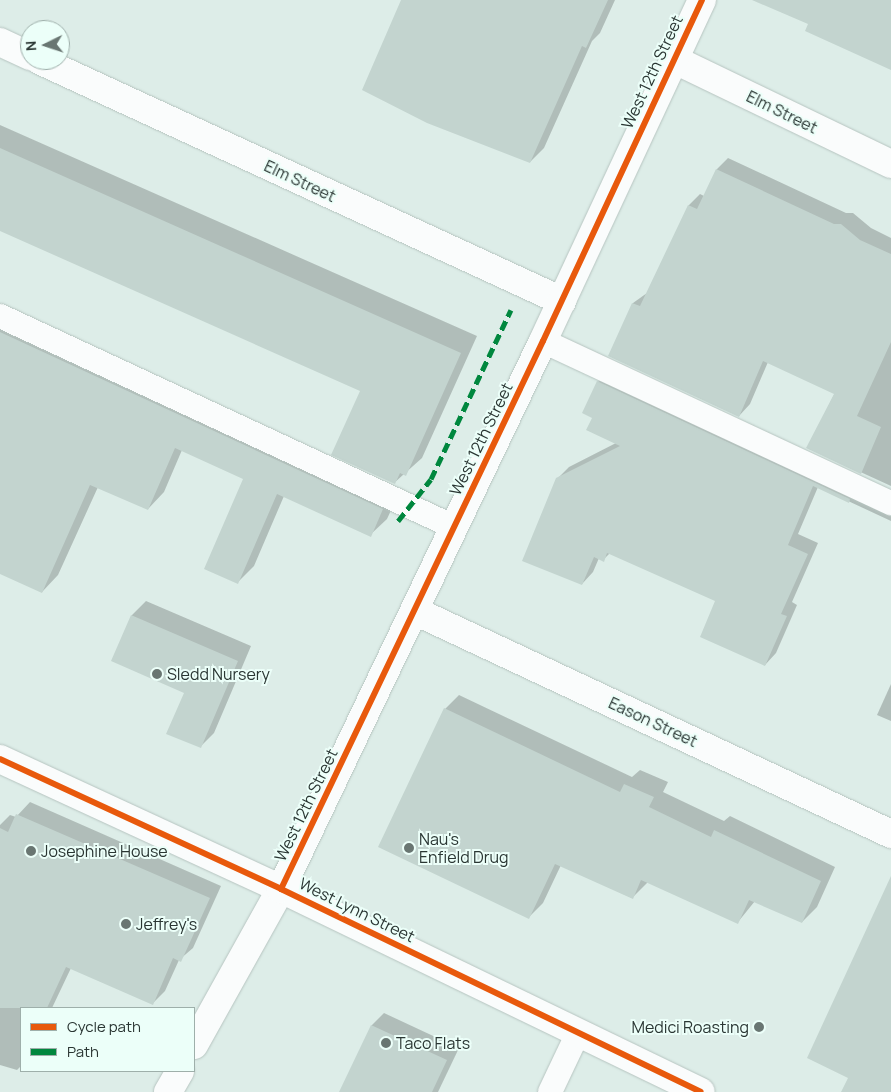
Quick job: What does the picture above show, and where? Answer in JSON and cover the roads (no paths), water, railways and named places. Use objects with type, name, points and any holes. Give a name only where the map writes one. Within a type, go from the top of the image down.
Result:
[{"type":"street","name":"West 12th Street","points":[[195,1043],[281,889],[562,301],[702,0]]},
{"type":"street","points":[[0,42],[20,51]]},
{"type":"street","name":"Elm Street","points":[[673,59],[891,164]]},
{"type":"street","name":"Elm Street","points":[[61,70],[562,301]]},
{"type":"street","name":"Eason Street","points":[[414,611],[891,834]]},
{"type":"street","name":"West Lynn Street","points":[[0,759],[281,889],[700,1092]]},
{"type":"street","points":[[168,1092],[179,1072]]},
{"type":"lane","points":[[0,316],[454,527]]},
{"type":"lane","points":[[543,340],[891,503]]},
{"type":"lane","points":[[550,1092],[578,1033]]},
{"type":"place","name":"Sledd Nursery","points":[[157,674]]},
{"type":"place","name":"Nau's Enfield Drug","points":[[409,848]]},
{"type":"place","name":"Josephine House","points":[[31,851]]},
{"type":"place","name":"Jeffrey's","points":[[126,924]]},
{"type":"place","name":"Medici Roasting","points":[[759,1027]]},
{"type":"place","name":"Taco Flats","points":[[386,1043]]}]
